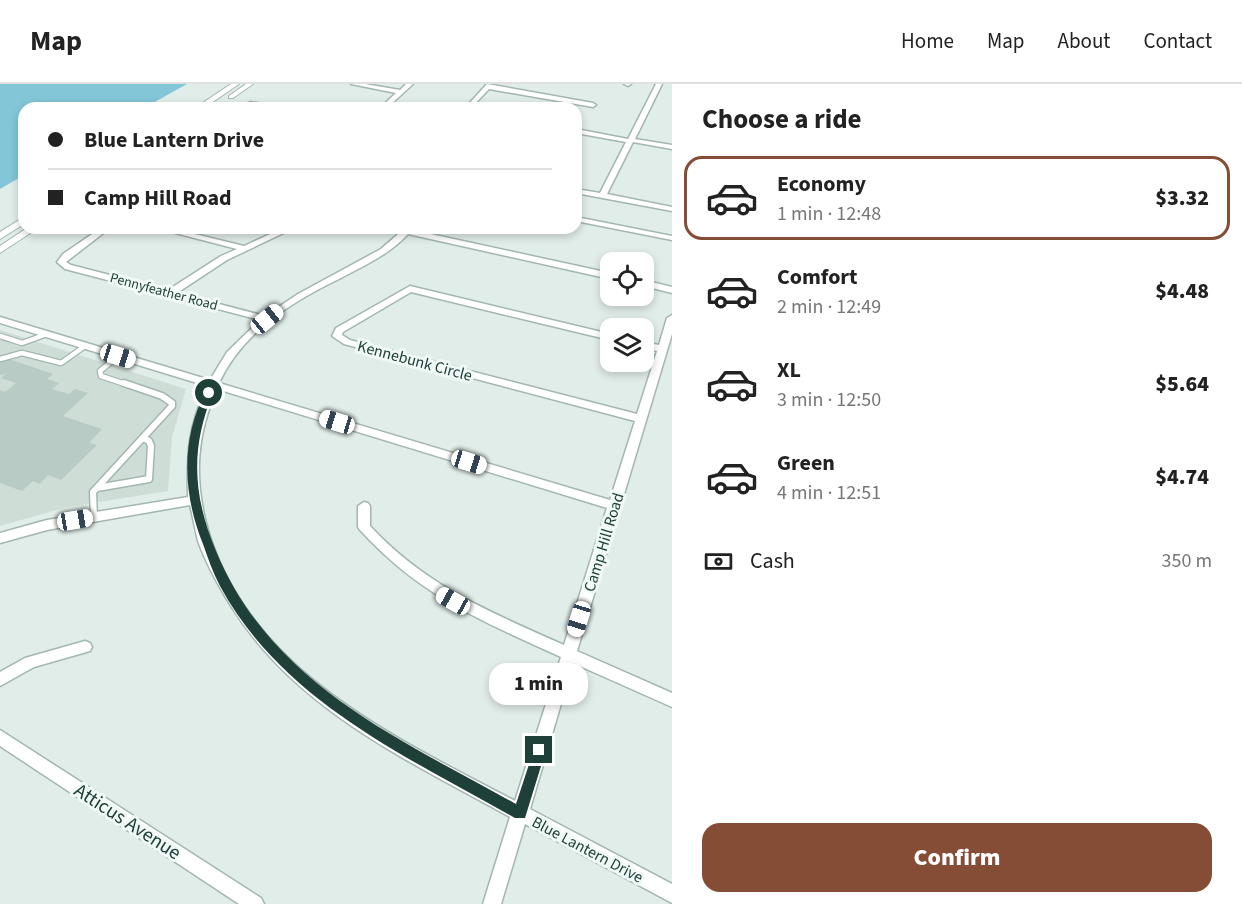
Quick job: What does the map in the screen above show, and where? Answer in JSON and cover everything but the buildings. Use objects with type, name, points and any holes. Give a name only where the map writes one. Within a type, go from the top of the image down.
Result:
[{"type":"street","points":[[208,102],[236,84]]},
{"type":"street","points":[[223,102],[250,84]]},
{"type":"street","points":[[354,84],[401,92]]},
{"type":"street","points":[[390,102],[410,84]]},
{"type":"street","points":[[602,196],[660,84]]},
{"type":"street","points":[[473,102],[489,85],[577,102]]},
{"type":"street","points":[[582,103],[593,105]]},
{"type":"street","points":[[582,132],[672,147]]},
{"type":"street","points":[[582,192],[672,209]]},
{"type":"street","points":[[582,220],[672,238]]},
{"type":"street","points":[[0,236],[18,224]]},
{"type":"street","points":[[0,250],[24,234]]},
{"type":"street","name":"Pennyfeather Road","points":[[97,234],[66,256],[62,262],[68,267],[267,319]]},
{"type":"street","points":[[185,234],[244,248]]},
{"type":"street","points":[[170,293],[196,273],[276,234]]},
{"type":"street","name":"Blue Lantern Drive","points":[[403,234],[379,255],[314,288],[267,319],[229,357],[212,384],[198,419],[190,456],[194,500],[204,540],[224,584],[248,620],[289,668],[361,724],[520,813],[672,894]]},
{"type":"street","points":[[426,234],[600,274]]},
{"type":"street","points":[[654,286],[672,290]]},
{"type":"street","name":"Kennebunk Circle","points":[[600,335],[410,290],[339,330],[337,336],[347,342],[641,419]]},
{"type":"street","name":"Camp Hill Road","points":[[492,904],[672,318]]},
{"type":"street","points":[[0,320],[614,506]]},
{"type":"street","points":[[654,348],[662,350]]},
{"type":"street","points":[[0,538],[47,525],[194,500]]},
{"type":"street","points":[[364,506],[364,527],[378,544],[414,576],[467,608],[672,700]]},
{"type":"street","points":[[0,680],[30,662],[85,647]]},
{"type":"street","name":"Atticus Avenue","points":[[0,737],[255,904]]},
{"type":"lane","points":[[0,336],[22,343],[48,334]]},
{"type":"lane","points":[[0,359],[11,353],[24,353],[61,363],[85,346]]},
{"type":"lane","points":[[94,517],[92,497],[97,488],[170,410],[172,403],[162,396],[101,376],[100,371],[118,356]]},
{"type":"lane","points":[[97,488],[149,479],[151,446],[149,441],[143,438]]},
{"type":"shaded area","points":[[0,330],[186,389],[172,437],[168,491],[67,507],[0,526]]},
{"type":"water","points":[[0,84],[187,84],[155,102],[18,102],[18,178],[0,189]]},
{"type":"route","points":[[209,393],[198,419],[190,456],[197,519],[224,584],[243,614],[271,649],[309,687],[361,724],[394,745],[520,813],[539,750]]}]
